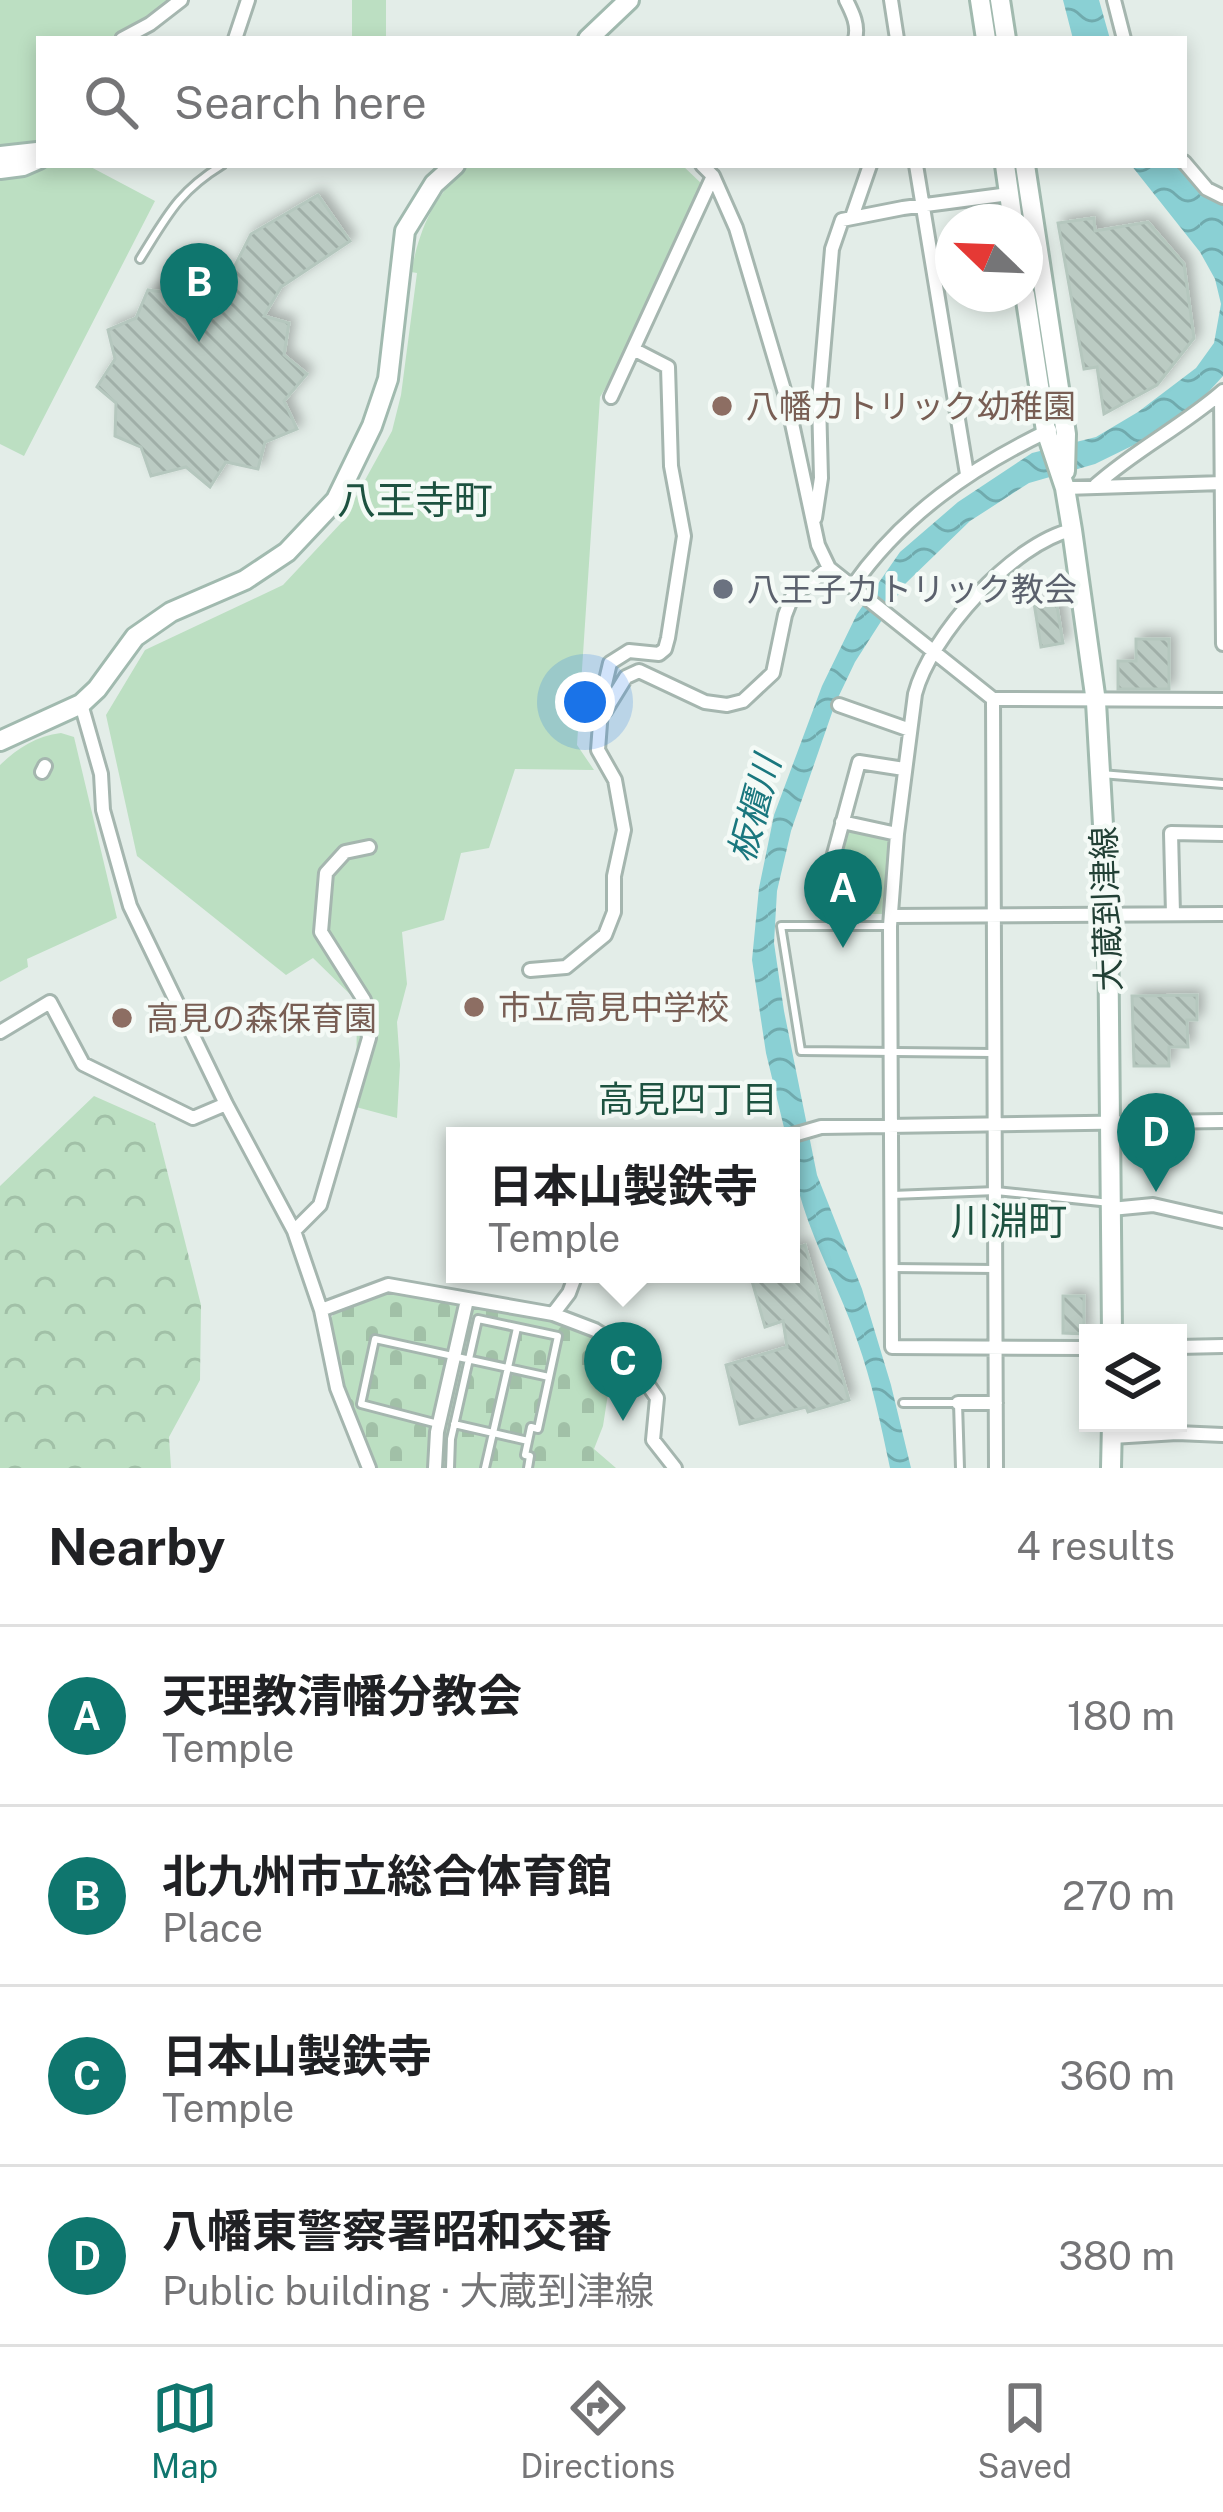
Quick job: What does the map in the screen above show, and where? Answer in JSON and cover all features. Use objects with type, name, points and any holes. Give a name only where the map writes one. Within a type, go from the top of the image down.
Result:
[{"type":"main road","points":[[591,36],[629,0]]},
{"type":"main road","points":[[980,0],[986,36]]},
{"type":"main road","points":[[1000,0],[1006,36]]},
{"type":"main road","points":[[0,156],[36,156]]},
{"type":"main road","points":[[0,170],[36,158]]},
{"type":"main road","points":[[0,741],[81,704],[135,637],[171,612],[245,580],[287,552],[336,500],[372,426],[388,379],[405,231],[434,184],[452,168]]},
{"type":"main road","points":[[1005,168],[1010,204]]},
{"type":"main road","name":"大蔵到津線","points":[[1025,168],[1056,433],[1096,702],[1108,913],[1112,1324]]},
{"type":"main road","name":"大蔵到津線","points":[[1028,312],[1056,433]]},
{"type":"main road","points":[[1112,1432],[1112,1468]]},
{"type":"street","points":[[128,36],[181,0]]},
{"type":"street","points":[[236,36],[248,0]]},
{"type":"street","points":[[846,0],[856,36]]},
{"type":"street","points":[[891,0],[897,36]]},
{"type":"street","points":[[1114,0],[1123,36]]},
{"type":"street","points":[[1187,166],[1207,189],[1223,197]]},
{"type":"street","points":[[705,168],[736,229],[787,400],[818,545],[829,568],[993,699],[1223,700]]},
{"type":"street","points":[[852,217],[869,168]]},
{"type":"street","points":[[916,168],[967,474]]},
{"type":"street","points":[[611,397],[713,176]]},
{"type":"street","points":[[814,525],[821,478],[819,401],[832,249],[842,220],[1009,194]]},
{"type":"street","points":[[530,970],[566,967],[605,935],[614,912],[614,876],[624,830],[614,779],[598,750],[602,697],[610,663],[629,651],[659,654],[665,649],[684,536],[671,466],[668,368],[635,350]]},
{"type":"street","points":[[1222,393],[1223,644]]},
{"type":"street","points":[[1096,485],[1222,393]]},
{"type":"street","points":[[854,589],[885,545],[967,474],[1056,433]]},
{"type":"street","points":[[1065,488],[1223,484]]},
{"type":"street","points":[[1072,530],[1052,534],[994,577],[920,672],[904,769],[891,921],[892,1347],[1079,1348]]},
{"type":"street","points":[[602,717],[626,677],[639,670],[704,702],[743,701],[773,673],[793,596],[829,568]]},
{"type":"street","points":[[993,699],[996,1468]]},
{"type":"street","points":[[81,704],[101,774],[103,810],[130,906],[294,1231],[321,1310],[337,1388],[369,1468]]},
{"type":"street","points":[[839,705],[910,730]]},
{"type":"street","points":[[831,865],[859,762],[904,769]]},
{"type":"street","points":[[842,822],[897,834]]},
{"type":"street","points":[[1173,914],[1171,833],[1223,834]]},
{"type":"street","points":[[294,1231],[320,1205],[369,1039],[364,1000],[321,932],[326,873],[345,851],[369,847]]},
{"type":"street","points":[[891,921],[1223,914]]},
{"type":"street","points":[[0,1032],[50,1002],[82,1064],[193,1118],[226,1104]]},
{"type":"street","points":[[800,1133],[821,1127],[1223,1121]]},
{"type":"street","points":[[1111,1206],[1153,1205],[1223,1221]]},
{"type":"street","points":[[553,1314],[573,1283]]},
{"type":"street","points":[[321,1310],[388,1285],[553,1314],[596,1330],[622,1347],[657,1398],[652,1439],[675,1468]]},
{"type":"street","points":[[435,1468],[439,1422],[462,1359],[467,1300]]},
{"type":"street","points":[[1187,1347],[1223,1346]]},
{"type":"street","points":[[958,1403],[995,1403]]},
{"type":"street","points":[[1155,1432],[1223,1435]]},
{"type":"lane","points":[[140,259],[178,199],[217,168]]},
{"type":"lane","points":[[1101,774],[1223,784]]},
{"type":"lane","points":[[891,921],[782,926],[801,1051],[995,1053]]},
{"type":"lane","points":[[892,1195],[996,1191],[1111,1206]]},
{"type":"lane","points":[[892,1268],[995,1269]]},
{"type":"lane","points":[[450,1468],[462,1359],[478,1319],[558,1336],[538,1429],[530,1427],[528,1468]]},
{"type":"lane","points":[[485,1468],[517,1328]]},
{"type":"lane","points":[[528,1441],[361,1404],[375,1340],[549,1377]]},
{"type":"lane","points":[[903,1403],[958,1403],[960,1468]]},
{"type":"green space","points":[[0,0],[173,0],[140,25],[111,36],[36,36],[36,168],[93,168],[155,201],[24,456],[0,444]]},
{"type":"green space","points":[[352,0],[386,0],[386,36],[352,36]]},
{"type":"green space","points":[[465,168],[685,168],[703,185],[627,352],[600,397],[577,745],[594,770],[515,769],[489,848],[461,853],[444,920],[402,932],[407,984],[397,1022],[397,1118],[356,1107],[357,1001],[313,958],[286,975],[137,856],[106,715],[145,650],[283,585],[342,522],[392,431],[417,273],[411,272],[430,213]]},
{"type":"green space","points":[[61,733],[74,737],[117,918],[27,959],[28,967],[0,982],[0,765],[28,744]]},
{"type":"green space","points":[[845,828],[892,836],[884,914],[829,914],[829,893]]},
{"type":"green space","points":[[94,1096],[155,1123],[201,1305],[200,1380],[169,1437],[171,1468],[0,1468],[0,1186]]},
{"type":"green space","points":[[392,1291],[585,1328],[602,1339],[622,1362],[629,1381],[610,1381],[594,1449],[616,1468],[375,1468],[347,1400],[331,1318],[336,1311]]},
{"type":"water","points":[[1063,0],[1099,0],[1109,36],[1072,36]]},
{"type":"water","points":[[1133,168],[1179,168],[1223,204],[1223,376],[1201,400],[1140,442],[1095,464],[1029,483],[970,521],[905,584],[855,662],[835,704],[791,831],[777,891],[774,943],[784,1011],[817,1175],[862,1289],[911,1468],[890,1468],[862,1356],[800,1196],[800,1127],[784,1127],[766,1053],[752,960],[759,888],[774,815],[822,686],[857,614],[900,552],[958,502],[1032,453],[1096,437],[1196,368],[1214,343],[1221,304],[1215,279],[1200,252]]},
{"type":"building","points":[[318,195],[350,241],[281,287],[264,316],[289,323],[284,355],[307,374],[284,401],[297,429],[265,442],[258,469],[226,462],[210,487],[186,467],[151,476],[141,447],[115,436],[116,403],[97,387],[115,359],[108,330],[136,318],[148,290],[178,294],[199,272],[221,293],[251,234]]},
{"type":"building","points":[[1094,218],[1095,231],[1148,222],[1184,264],[1194,338],[1157,385],[1104,414],[1097,367],[1084,369],[1058,223]]},
{"type":"building","points":[[1056,600],[1063,643],[1041,647],[1034,603]]},
{"type":"building","points":[[1136,639],[1169,639],[1169,689],[1118,689],[1118,661],[1136,661]]},
{"type":"building","points":[[1197,995],[1197,1020],[1187,1020],[1188,1047],[1169,1047],[1169,1066],[1134,1066],[1132,996]]},
{"type":"building","points":[[805,1245],[849,1400],[740,1424],[726,1365],[787,1347],[783,1321],[765,1327],[753,1283],[800,1283],[800,1247]]},
{"type":"building","points":[[1063,1296],[1084,1296],[1084,1324],[1079,1324],[1079,1334],[1063,1333]]},
{"type":"place","name":"北九州市立総合体育館","points":[[199,342]]},
{"type":"place","name":"八幡カトリック幼稚園","points":[[722,406]]},
{"type":"place","name":"八王子カトリック教会","points":[[723,589]]},
{"type":"place","name":"天理教清幡分教会","points":[[843,948]]},
{"type":"place","name":"市立高見中学校","points":[[474,1007]]},
{"type":"place","name":"高見の森保育園","points":[[122,1018]]},
{"type":"place","name":"八幡東警察署昭和交番","points":[[1156,1192]]},
{"type":"place","name":"日本山製鉄寺","points":[[623,1421]]},
{"type":"district","name":"八王寺町","points":[[415,500]]},
{"type":"district","name":"高見四丁目","points":[[688,1099]]},
{"type":"district","name":"川淵町","points":[[1009,1221]]},
{"type":"water label","name":"板櫃川","points":[[754,809]]}]
